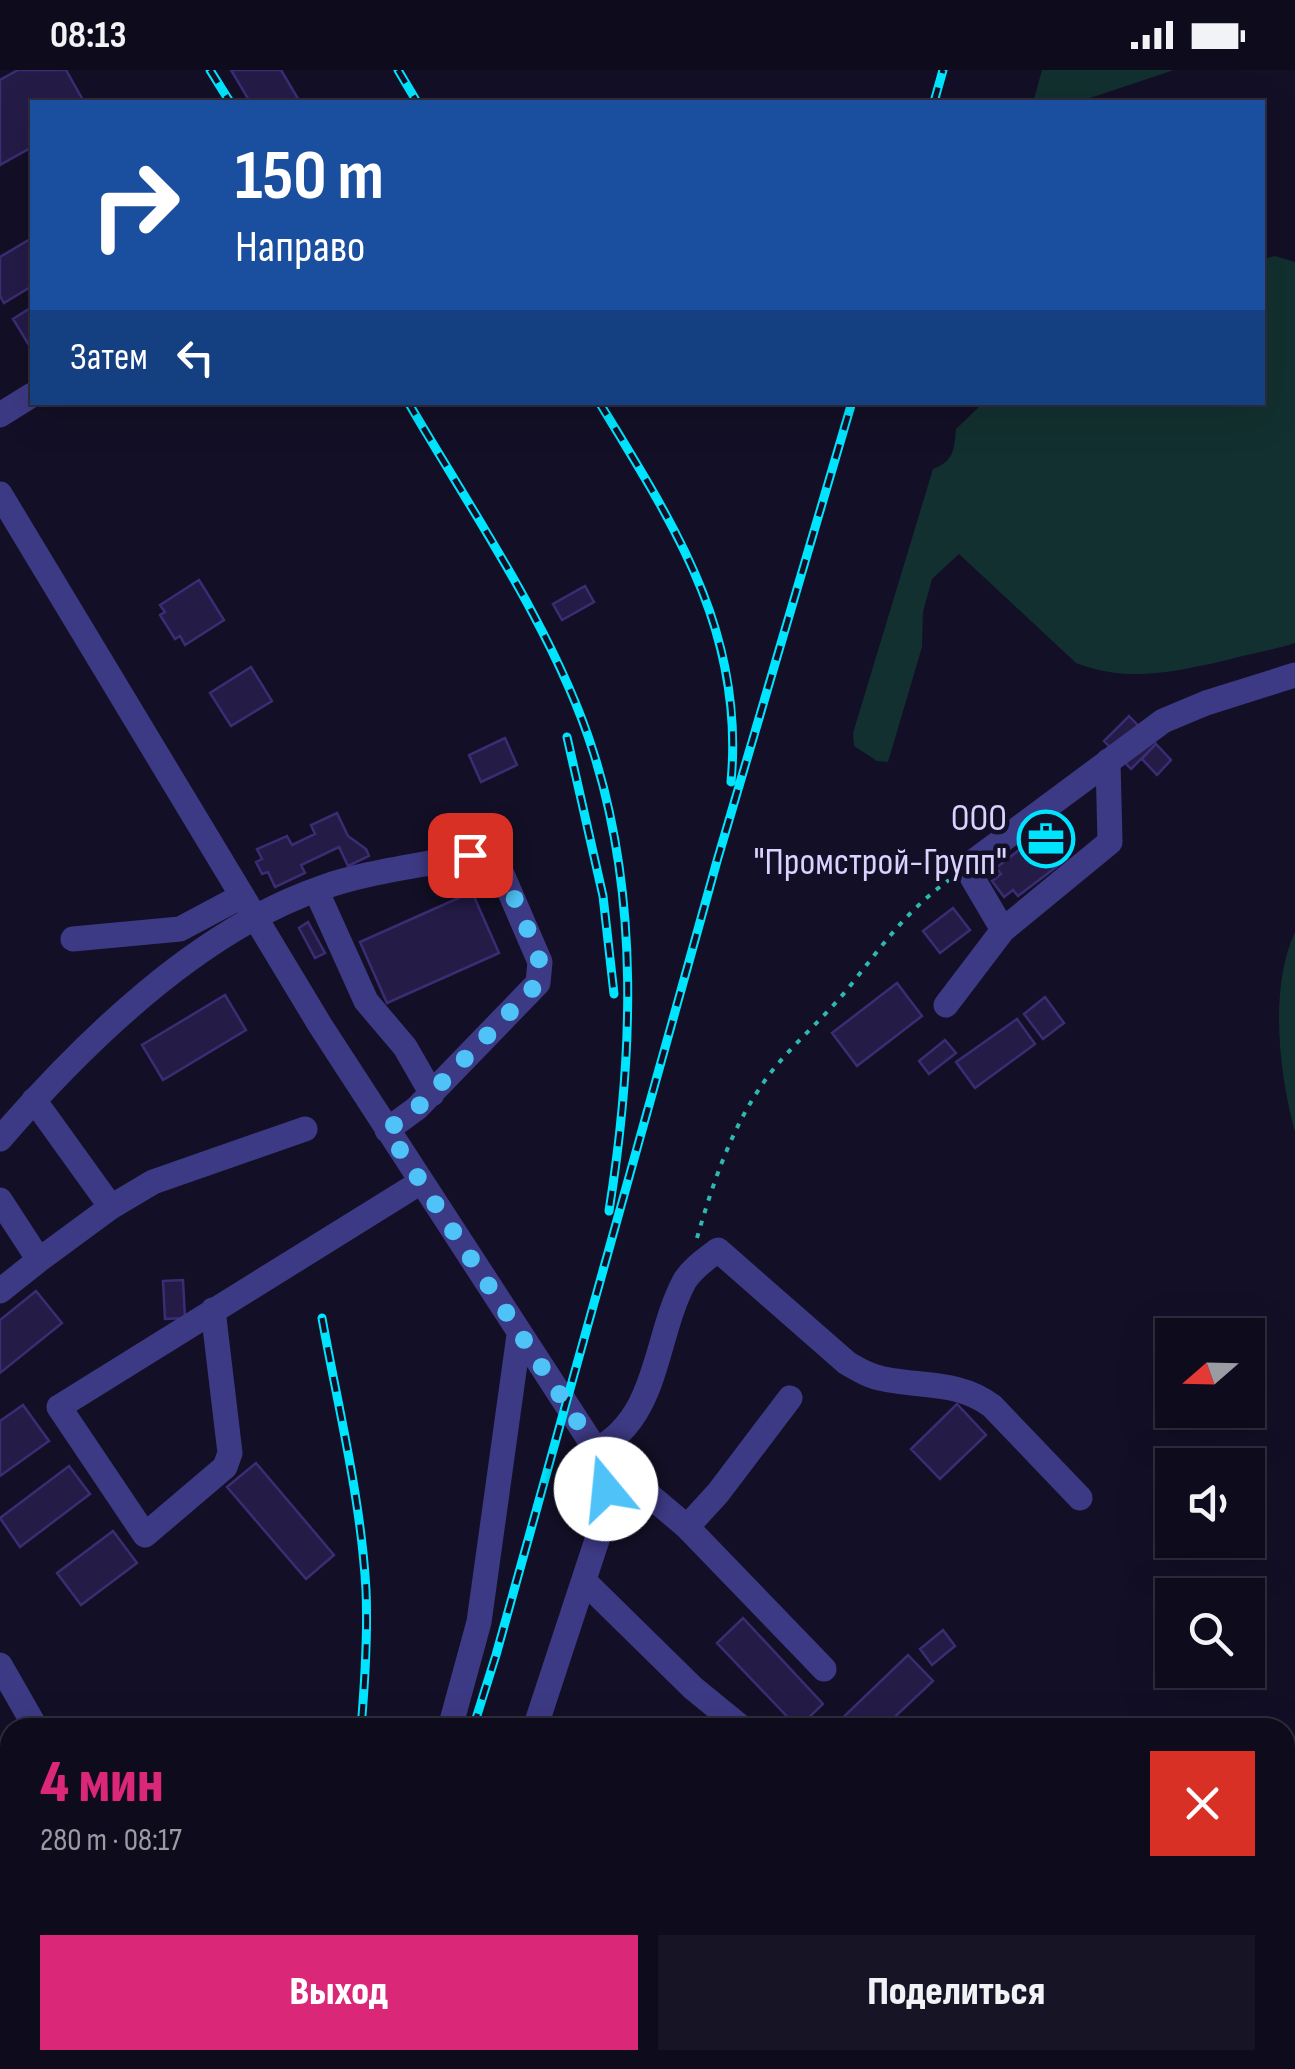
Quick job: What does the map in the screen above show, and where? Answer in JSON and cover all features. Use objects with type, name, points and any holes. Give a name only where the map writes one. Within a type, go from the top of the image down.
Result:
[{"type":"street","points":[[0,415],[30,396]]},
{"type":"street","points":[[0,494],[387,1130],[596,1450],[604,1471],[604,1507],[538,1718]]},
{"type":"street","points":[[1003,930],[966,867],[1163,721],[1295,675]]},
{"type":"street","points":[[946,1006],[1003,930],[1110,842],[1108,761]]},
{"type":"street","points":[[73,939],[180,929],[249,907],[470,855],[487,860],[502,874],[540,962],[538,983],[432,1094],[387,1130]]},
{"type":"street","points":[[316,890],[366,1000],[406,1047],[432,1094]]},
{"type":"street","points":[[0,1140],[58,1073],[131,1006],[218,941],[249,907]]},
{"type":"street","points":[[34,1100],[111,1207]]},
{"type":"street","points":[[0,1291],[111,1207],[153,1182],[305,1130]]},
{"type":"street","points":[[214,1310],[230,1453],[225,1467],[145,1535],[58,1407],[214,1310],[421,1182]]},
{"type":"street","points":[[0,1200],[39,1260]]},
{"type":"street","points":[[596,1450],[616,1440],[639,1410],[684,1281],[718,1250],[847,1363],[863,1372],[881,1379],[960,1388],[977,1395],[1080,1498]]},
{"type":"street","points":[[453,1718],[479,1622],[520,1335]]},
{"type":"street","points":[[686,1527],[790,1398]]},
{"type":"street","points":[[596,1450],[686,1527],[824,1669]]},
{"type":"street","points":[[584,1581],[692,1688],[730,1718]]},
{"type":"street","points":[[0,1665],[30,1718]]},
{"type":"path","points":[[695,1244],[711,1188],[729,1146],[746,1110],[774,1069],[831,1008],[906,915],[966,867]]},
{"type":"green space","points":[[1042,70],[1174,70],[1084,100],[1034,99]]},
{"type":"green space","points":[[1275,256],[1295,262],[1295,643],[1170,671],[1132,674],[1095,669],[1076,663],[959,554],[932,579],[923,612],[922,647],[888,762],[877,761],[854,746],[853,733],[933,469],[952,454],[956,429],[981,405],[1265,405],[1265,258]]},
{"type":"green space","points":[[1295,932],[1295,1132],[1281,1058],[1279,1004],[1287,954]]},
{"type":"building","points":[[18,70],[66,70],[83,100],[30,100],[30,148],[0,165],[0,80]]},
{"type":"building","points":[[231,70],[281,70],[299,100],[249,100]]},
{"type":"building","points":[[30,239],[30,287],[4,303],[0,296],[0,257]]},
{"type":"building","points":[[30,308],[30,347],[13,319]]},
{"type":"building","points":[[199,580],[224,620],[185,645],[180,636],[175,639],[160,615],[165,612],[160,605]]},
{"type":"building","points":[[585,586],[594,602],[562,620],[553,604]]},
{"type":"building","points":[[251,667],[272,701],[231,726],[210,693]]},
{"type":"building","points":[[1129,716],[1156,744],[1131,769],[1104,741]]},
{"type":"building","points":[[505,738],[517,765],[481,782],[469,755]]},
{"type":"building","points":[[1156,744],[1171,760],[1157,775],[1142,759]]},
{"type":"building","points":[[337,813],[348,836],[369,856],[348,866],[339,847],[301,865],[305,873],[275,887],[268,872],[262,874],[256,862],[262,859],[257,849],[287,836],[292,845],[315,834],[311,825]]},
{"type":"building","points":[[1046,829],[1068,858],[1018,896],[1013,890],[1004,897],[992,881],[1001,874],[996,868]]},
{"type":"building","points":[[472,892],[499,953],[387,1003],[360,942]]},
{"type":"building","points":[[953,908],[970,930],[940,953],[923,931]]},
{"type":"building","points":[[308,922],[325,953],[315,958],[299,928]]},
{"type":"building","points":[[897,983],[922,1016],[857,1066],[832,1033]]},
{"type":"building","points":[[225,995],[246,1030],[163,1080],[142,1045]]},
{"type":"building","points":[[1045,997],[1064,1023],[1043,1039],[1024,1014]]},
{"type":"building","points":[[1017,1019],[1035,1044],[975,1088],[956,1062]]},
{"type":"building","points":[[945,1040],[956,1053],[929,1074],[919,1061]]},
{"type":"building","points":[[183,1280],[185,1318],[165,1319],[163,1281]]},
{"type":"building","points":[[36,1291],[62,1323],[0,1373],[0,1320]]},
{"type":"building","points":[[957,1404],[986,1435],[940,1479],[911,1449]]},
{"type":"building","points":[[23,1405],[49,1441],[0,1476],[0,1421]]},
{"type":"building","points":[[256,1463],[334,1555],[306,1579],[227,1487]]},
{"type":"building","points":[[69,1466],[90,1494],[20,1547],[0,1518]]},
{"type":"building","points":[[113,1531],[137,1563],[81,1605],[57,1573]]},
{"type":"building","points":[[743,1618],[823,1704],[808,1718],[788,1718],[717,1643]]},
{"type":"building","points":[[943,1630],[955,1646],[932,1665],[920,1649]]},
{"type":"building","points":[[908,1655],[933,1681],[894,1718],[842,1718]]},
{"type":"railway","points":[[210,70],[229,100]]},
{"type":"railway","points":[[398,70],[416,100]]},
{"type":"railway","points":[[935,100],[943,70]]},
{"type":"railway","points":[[410,405],[535,617],[577,707],[608,807],[619,864],[628,980],[623,1096],[609,1211]]},
{"type":"railway","points":[[601,405],[677,537],[715,628],[727,677],[732,728],[731,782]]},
{"type":"railway","points":[[476,1718],[717,861],[851,405]]},
{"type":"railway","points":[[567,737],[603,896],[614,994]]},
{"type":"railway","points":[[322,1318],[363,1556],[367,1624],[362,1718]]},
{"type":"place","name":"ООО \"Промстрой-Групп\"","points":[[1046,839]]},
{"type":"route","points":[[470,855],[487,860],[502,874],[540,962],[538,983],[432,1094],[387,1130],[596,1450],[606,1489]]}]
